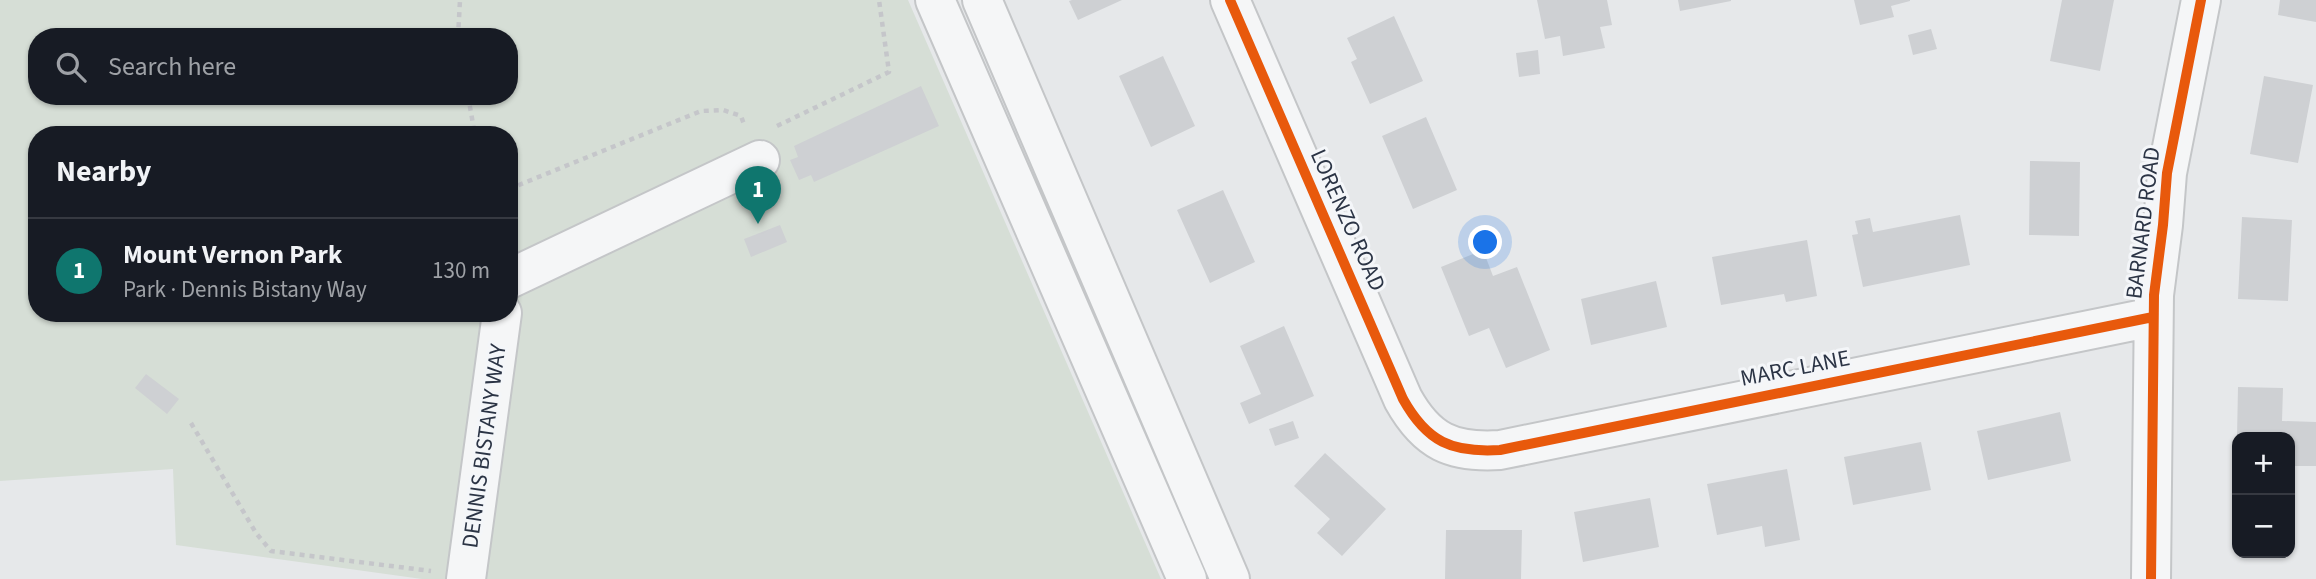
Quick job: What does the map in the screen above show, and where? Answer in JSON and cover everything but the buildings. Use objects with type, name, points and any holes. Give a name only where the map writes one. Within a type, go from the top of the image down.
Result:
[{"type":"street","points":[[935,0],[1188,579]]},
{"type":"street","points":[[982,0],[1230,579]]},
{"type":"street","name":"LORENZO ROAD","points":[[1230,0],[1403,399],[1414,418],[1444,444]]},
{"type":"street","name":"BARNARD ROAD","points":[[2151,579],[2153,317],[2167,173],[2201,0]]},
{"type":"street","points":[[518,274],[755,149]]},
{"type":"street","name":"MARC LANE","points":[[1444,444],[1462,449],[1500,450],[2153,317]]},
{"type":"street","name":"DENNIS BISTANY WAY","points":[[466,577],[501,322]]},
{"type":"path","points":[[458,28],[460,0]]},
{"type":"path","points":[[518,185],[701,111],[723,110],[741,117],[755,149],[889,72],[878,0]]},
{"type":"path","points":[[470,105],[473,126]]},
{"type":"path","points":[[191,423],[256,533],[271,551],[466,577]]},
{"type":"shaded area","points":[[0,0],[908,0],[1161,579],[422,579],[176,545],[173,469],[0,481]]},
{"type":"cycle path","points":[[1230,0],[1403,399],[1422,426],[1442,442],[1455,447],[1500,450],[2153,317]]},
{"type":"cycle path","points":[[2151,579],[2154,295],[2167,173],[2201,0]]},
{"type":"place","name":"Mount Vernon Park","points":[[758,224]]}]
